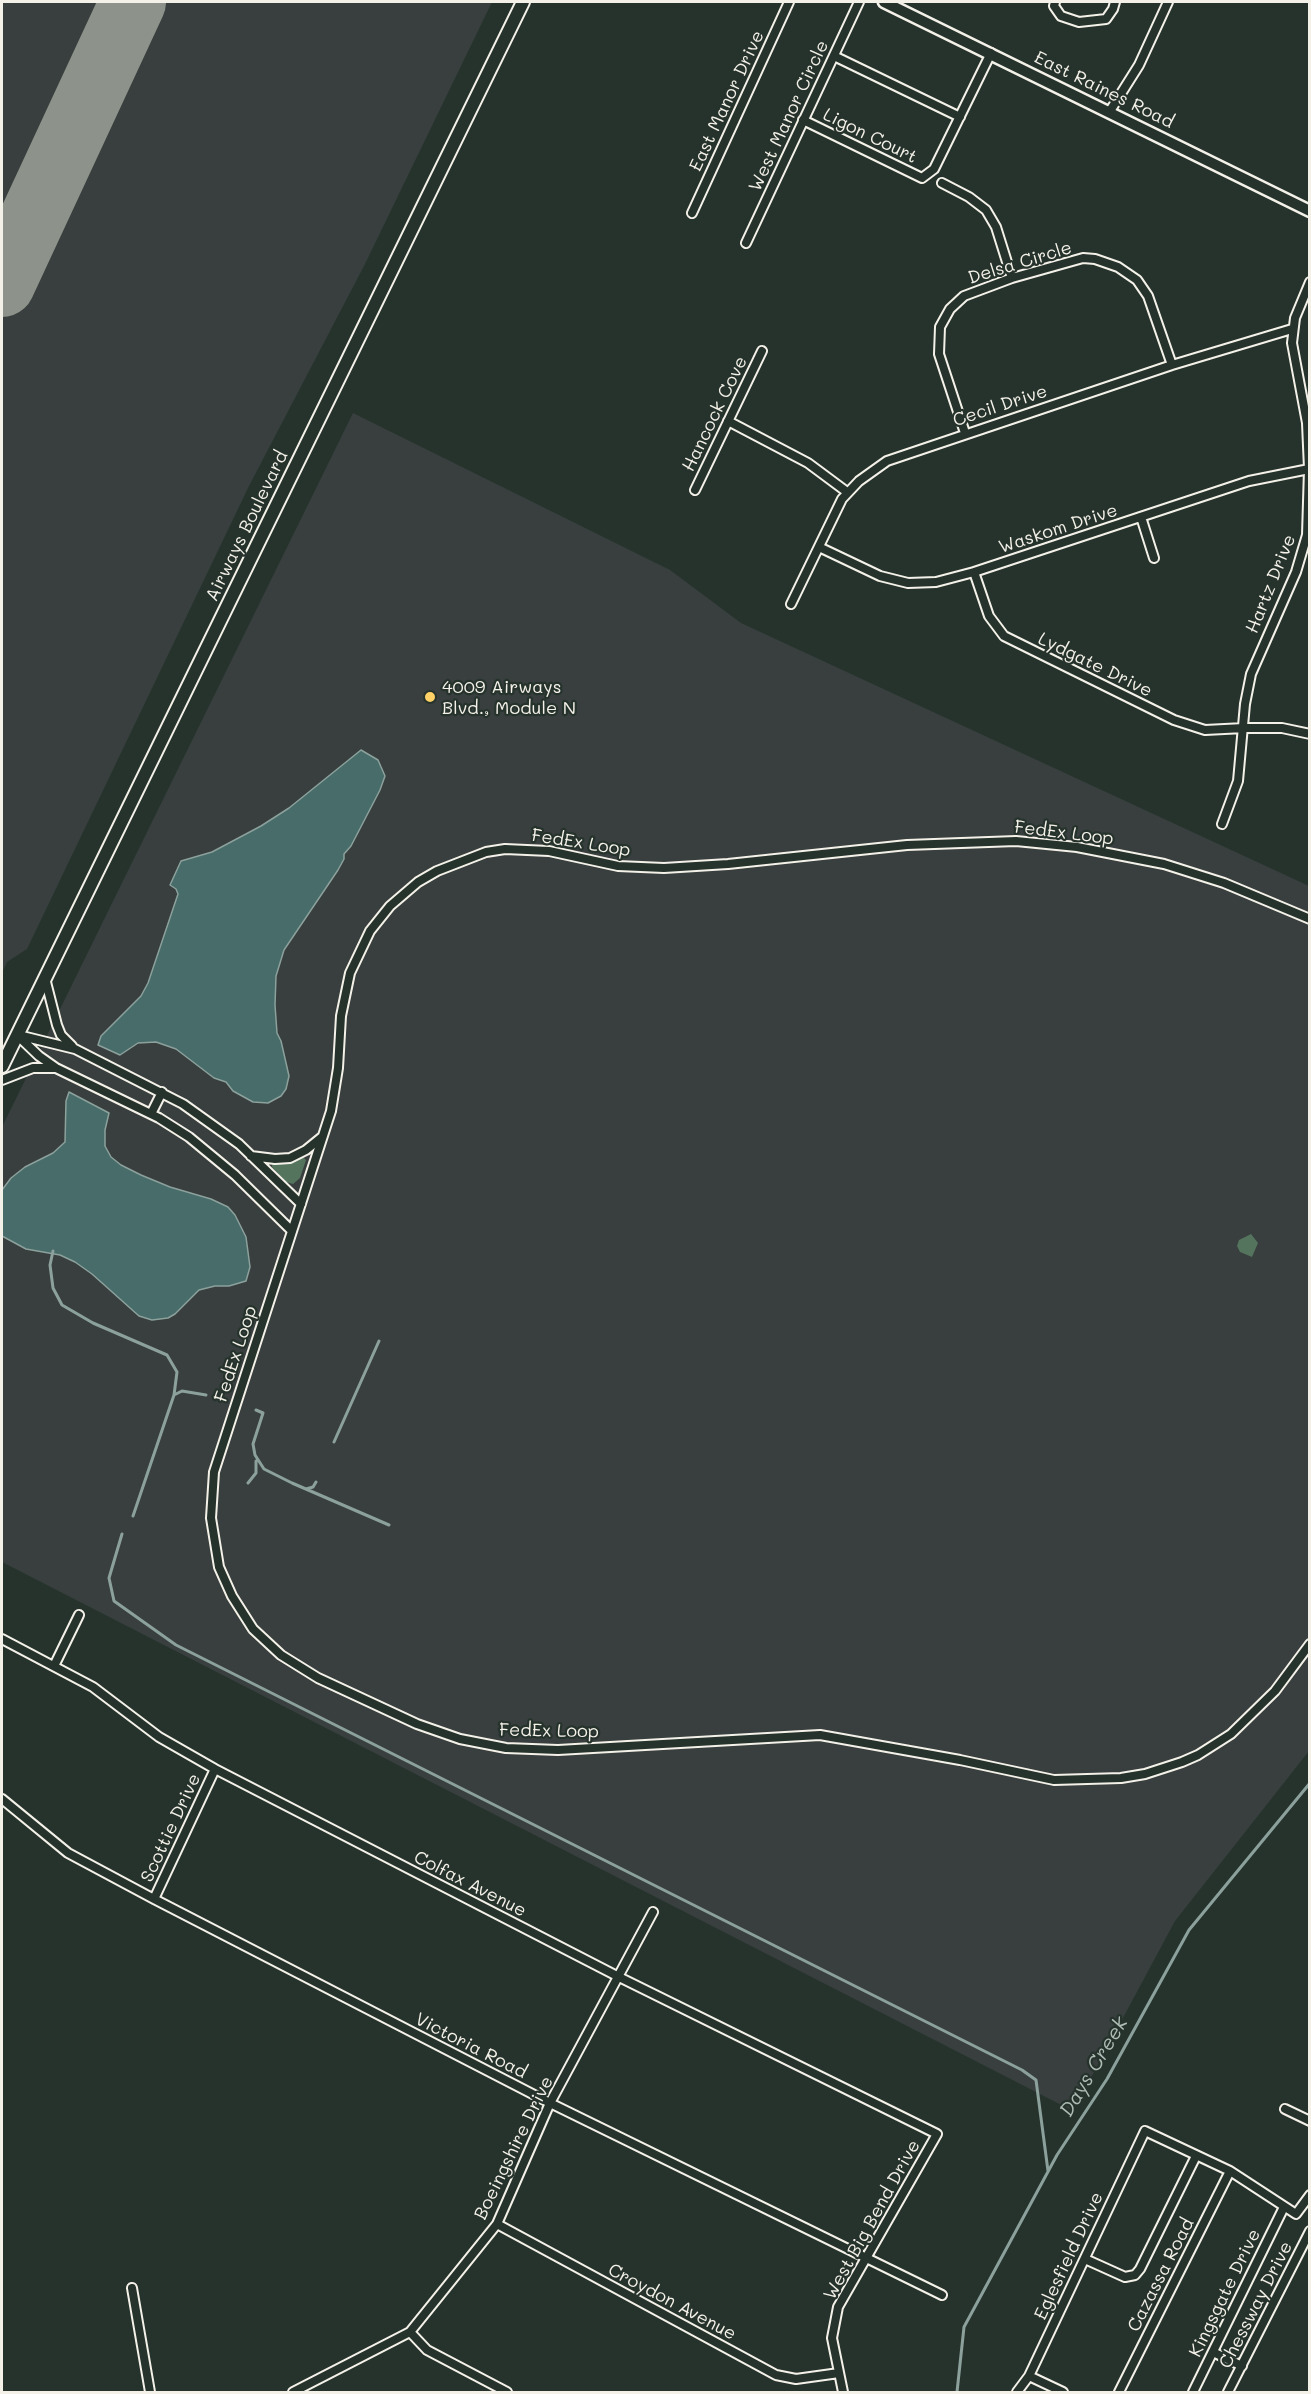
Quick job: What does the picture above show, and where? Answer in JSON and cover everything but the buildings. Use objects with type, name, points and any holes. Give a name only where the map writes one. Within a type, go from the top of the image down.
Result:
[{"type":"main road","name":"Airways Boulevard","points":[[2,1066],[523,2]]},
{"type":"main road","name":"East Raines Road","points":[[884,2],[1310,211]]},
{"type":"street","name":"East Manor Drive","points":[[692,213],[789,2]]},
{"type":"street","name":"West Manor Circle","points":[[746,243],[860,2]]},
{"type":"street","points":[[1054,4],[1061,16],[1079,22],[1093,22],[1106,19],[1115,2]]},
{"type":"street","points":[[1110,111],[1139,65],[1168,2]]},
{"type":"street","name":"Ligon Court","points":[[803,120],[922,178],[934,168],[991,53]]},
{"type":"street","points":[[834,56],[960,117]]},
{"type":"street","points":[[942,183],[969,197],[986,210],[996,227],[1012,278]]},
{"type":"street","name":"Delsa Circle","points":[[965,433],[939,354],[940,327],[950,309],[964,296],[1012,278],[1083,258],[1095,259],[1118,267],[1137,280],[1148,296],[1172,365]]},
{"type":"street","name":"Hartz Drive","points":[[1222,824],[1238,781],[1247,688],[1256,660],[1296,572],[1304,547],[1309,518],[1307,423],[1293,354],[1292,329],[1299,305],[1310,282]]},
{"type":"street","name":"Cecil Drive","points":[[791,604],[836,508],[847,492],[886,461],[1172,365],[1292,329]]},
{"type":"street","name":"Hancock Cove","points":[[695,490],[762,351]]},
{"type":"street","points":[[728,422],[808,463],[847,492]]},
{"type":"street","name":"Waskom Drive","points":[[819,547],[880,576],[908,583],[936,582],[974,572],[1249,482],[1309,469]]},
{"type":"street","points":[[1141,517],[1154,558]]},
{"type":"street","name":"Lydgate Drive","points":[[974,572],[993,624],[1011,641],[1186,725],[1216,731],[1282,728],[1310,734]]},
{"type":"street","name":"FedEx Loop","points":[[1310,920],[1247,892],[1188,871],[1130,857],[1044,843],[989,841],[907,844],[728,864],[664,868],[618,866],[534,849],[505,849],[486,852],[437,871],[418,882],[390,906],[370,931],[355,960],[347,984],[341,1016],[336,1083],[323,1136],[214,1472],[210,1518],[219,1567],[232,1596],[253,1629],[281,1655],[318,1678],[417,1725],[460,1739],[506,1748],[547,1750],[820,1735],[960,1760],[1054,1780],[1108,1780],[1164,1769],[1213,1747],[1261,1707],[1310,1644]]},
{"type":"street","points":[[45,978],[61,1035],[75,1049]]},
{"type":"street","points":[[17,1035],[75,1049],[162,1092],[210,1122],[251,1156],[301,1203]]},
{"type":"street","points":[[17,1035],[39,1056],[56,1068],[151,1114],[208,1152],[292,1230]]},
{"type":"street","points":[[2,1080],[33,1068],[56,1068]]},
{"type":"street","points":[[151,1114],[162,1092]]},
{"type":"street","points":[[251,1156],[290,1158],[306,1150],[323,1136]]},
{"type":"street","points":[[54,1666],[78,1615]]},
{"type":"street","name":"Colfax Avenue","points":[[2,1639],[93,1687],[159,1737],[215,1769],[619,1977],[937,2133]]},
{"type":"street","name":"Scottie Drive","points":[[154,1899],[215,1769]]},
{"type":"street","name":"Victoria Road","points":[[2,1799],[68,1853],[154,1899],[550,2103],[942,2295]]},
{"type":"street","name":"Boeingshire Drive","points":[[293,2392],[410,2332],[497,2224],[550,2103],[653,1912]]},
{"type":"street","points":[[1285,2109],[1310,2121]]},
{"type":"street","name":"Eglesfield Drive","points":[[1017,2392],[1029,2376],[1145,2131],[1196,2156]]},
{"type":"street","name":"West Big Bend Drive","points":[[843,2392],[832,2338],[838,2307],[937,2133]]},
{"type":"street","points":[[1085,2259],[1125,2277],[1135,2275],[1196,2156],[1230,2171],[1296,2214],[1310,2195]]},
{"type":"street","name":"Cazassa Road","points":[[1119,2392],[1230,2171]]},
{"type":"street","name":"Kingsgate Drive","points":[[1193,2392],[1284,2207]]},
{"type":"street","name":"Croydon Avenue","points":[[497,2224],[776,2375],[796,2379],[840,2373]]},
{"type":"street","name":"Chessway Drive","points":[[1228,2392],[1310,2231]]},
{"type":"street","points":[[132,2288],[150,2392]]},
{"type":"street","points":[[410,2332],[427,2350],[507,2392]]},
{"type":"street","points":[[1213,2352],[1242,2366]]},
{"type":"street","points":[[1029,2376],[1063,2392]]},
{"type":"shaded area","points":[[2,2],[492,2],[365,264],[249,486],[27,949],[7,962],[2,973]]},
{"type":"shaded area","points":[[353,413],[670,570],[741,623],[1309,886],[1309,1751],[1175,1921],[1073,2111],[2,1562],[2,1127]]},
{"type":"green space","points":[[303,1157],[306,1160],[300,1178],[293,1184],[286,1182],[272,1167],[272,1164]]},
{"type":"green space","points":[[1251,1234],[1258,1243],[1252,1257],[1240,1252],[1237,1246],[1239,1240]]},
{"type":"water","points":[[361,750],[378,760],[385,776],[380,790],[351,846],[344,854],[338,870],[284,950],[276,976],[277,1033],[289,1076],[286,1089],[281,1096],[268,1103],[253,1102],[233,1091],[226,1082],[214,1078],[176,1049],[156,1042],[138,1043],[120,1055],[98,1045],[101,1036],[141,996],[148,983],[178,894],[176,889],[170,885],[181,861],[212,852],[261,826],[289,808]]},
{"type":"water","points":[[69,1092],[109,1113],[105,1130],[105,1146],[111,1157],[121,1165],[170,1187],[211,1199],[228,1207],[235,1215],[246,1237],[250,1267],[246,1281],[199,1290],[175,1314],[168,1318],[152,1320],[139,1316],[75,1262],[60,1255],[26,1249],[2,1236],[2,1190],[11,1178],[25,1167],[53,1153],[65,1142],[66,1101]]},
{"type":"waterway","points":[[53,1251],[50,1265],[53,1288],[62,1305],[93,1323],[167,1355],[177,1372],[174,1395],[133,1516]]},
{"type":"waterway","points":[[334,1442],[379,1341]]},
{"type":"waterway","points":[[174,1395],[182,1391],[206,1395]]},
{"type":"waterway","points":[[256,1410],[263,1413],[253,1444],[255,1455],[264,1469],[389,1525]]},
{"type":"waterway","points":[[248,1483],[256,1473],[256,1461]]},
{"type":"waterway","points":[[306,1489],[313,1487],[316,1482]]},
{"type":"waterway","points":[[122,1534],[109,1578],[114,1601],[176,1645],[1022,2070],[1036,2080],[1048,2171]]},
{"type":"waterway","name":"Days Creek","points":[[957,2392],[964,2327],[1057,2155],[1107,2079],[1189,1930],[1310,1783]]},
{"type":"taxiway","points":[[128,7],[130,2]]},
{"type":"runway","points":[[2,284],[133,2]]},
{"type":"place","name":"4009 Airways Blvd., Module N","points":[[430,697]]}]
